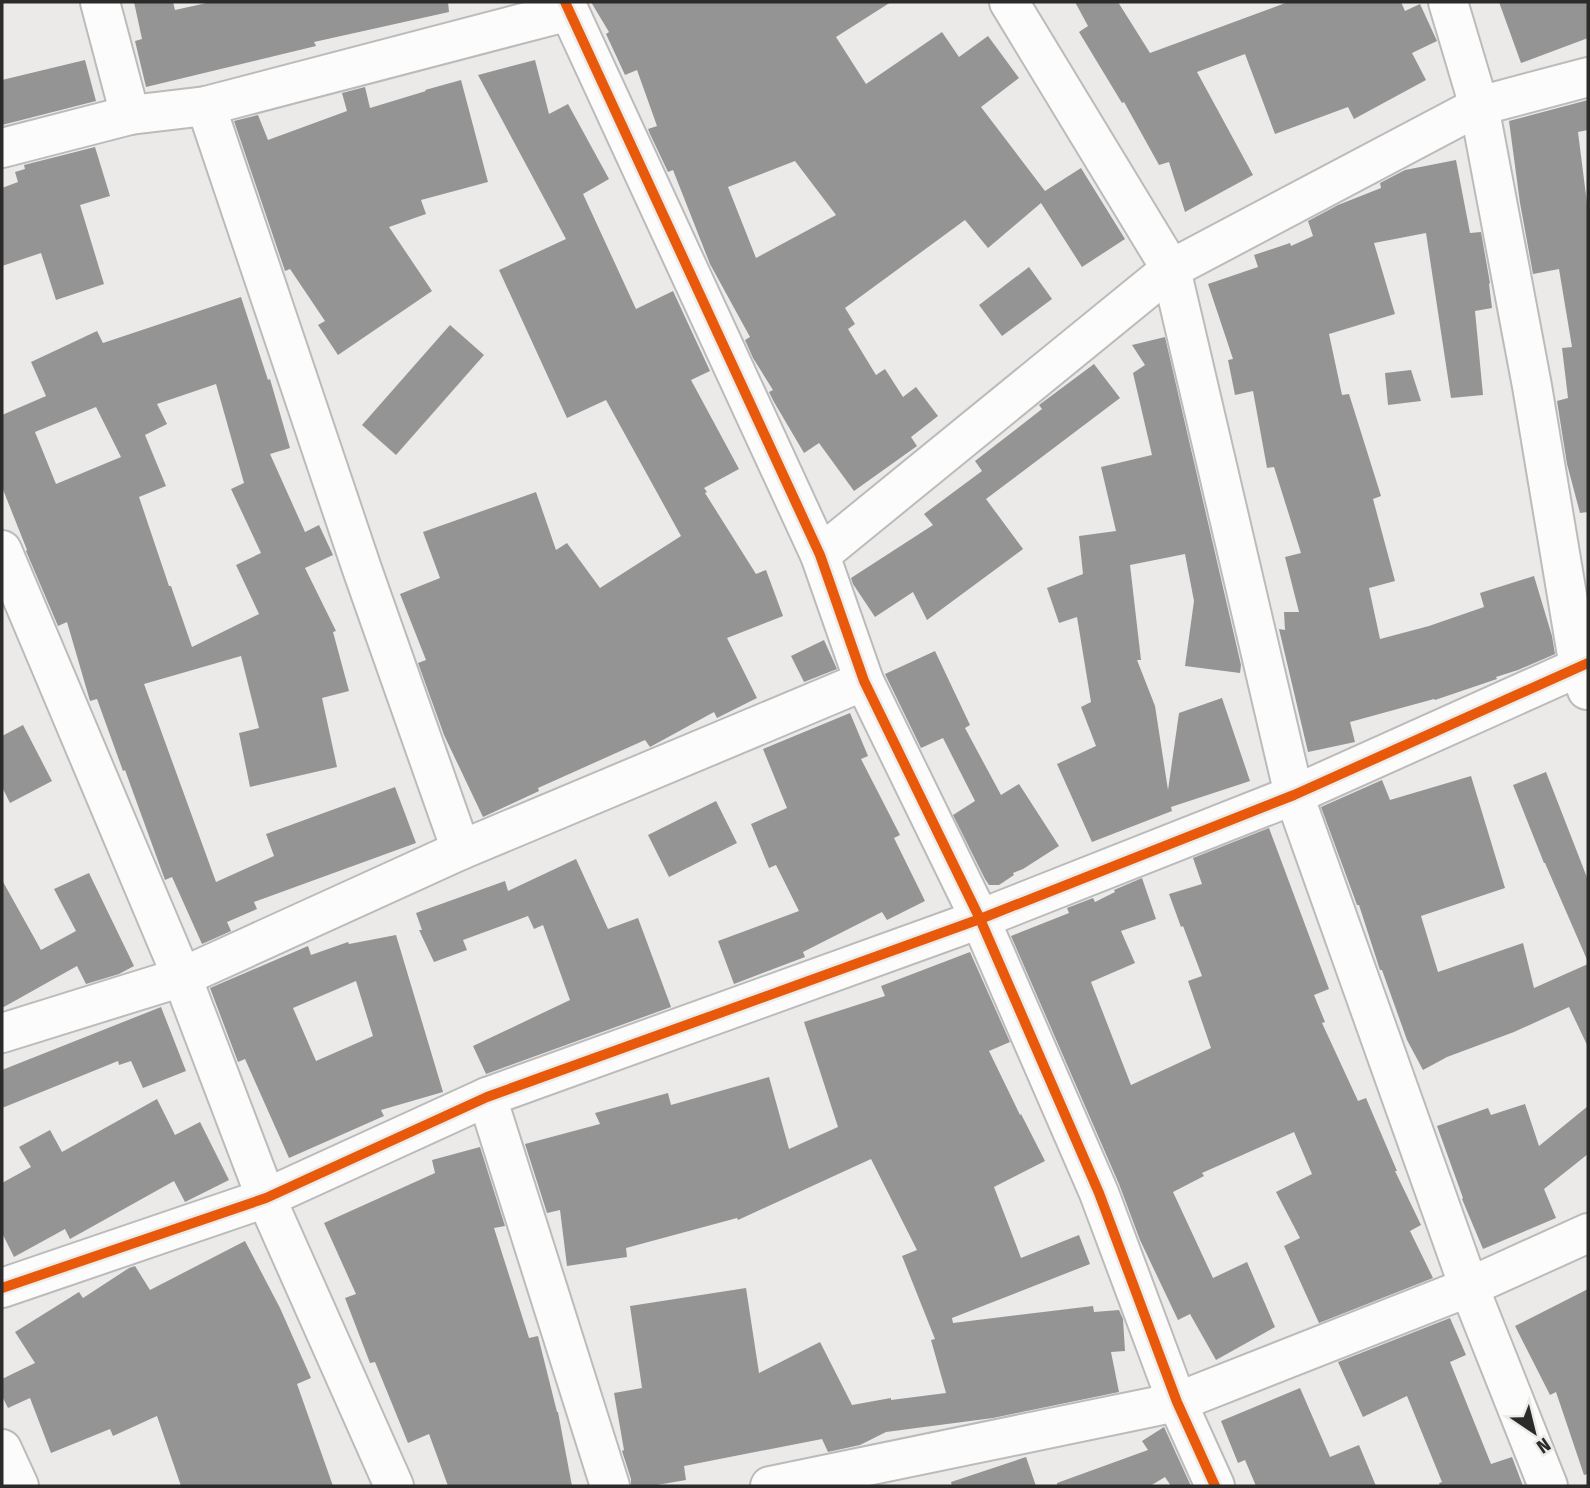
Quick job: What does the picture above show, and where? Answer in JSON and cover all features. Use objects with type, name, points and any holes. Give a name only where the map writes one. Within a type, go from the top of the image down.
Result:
[{"type":"street","points":[[100,2],[130,114]]},
{"type":"street","points":[[1009,2],[1171,269],[1294,796],[1469,1287],[1548,1486]]},
{"type":"street","points":[[2,1288],[266,1198],[487,1097],[980,919],[1294,796],[1585,674],[1479,106],[1448,2]]},
{"type":"street","points":[[2,148],[130,114],[206,106],[567,6],[820,555],[863,681],[980,919],[1098,1193],[1177,1402],[1215,1486]]},
{"type":"street","points":[[820,555],[1171,269],[1479,106],[1588,77]]},
{"type":"street","points":[[206,106],[362,569],[461,850]]},
{"type":"street","points":[[2,550],[182,977],[266,1198],[394,1486]]},
{"type":"street","points":[[2,1033],[182,977],[461,850],[863,681]]},
{"type":"street","points":[[487,1097],[610,1486]]},
{"type":"street","points":[[770,1486],[1177,1402],[1469,1287],[1588,1233]]},
{"type":"street","points":[[2,1448],[19,1486]]},
{"type":"building","points":[[134,2],[173,2],[175,10],[211,2],[448,2],[449,12],[314,42],[316,46],[146,87],[135,41],[142,39]]},
{"type":"building","points":[[591,2],[891,2],[836,37],[866,84],[942,32],[959,57],[988,36],[1019,78],[981,107],[1045,191],[1081,168],[1125,239],[1082,267],[1041,203],[988,248],[965,220],[845,308],[855,324],[848,329],[876,375],[885,369],[903,397],[916,387],[938,416],[911,437],[917,446],[854,491],[819,443],[804,453],[774,402],[769,392],[773,390],[745,340],[750,337],[710,264],[673,170],[668,172],[650,134],[648,129],[657,126],[637,70],[625,75],[606,34],[609,32]],"holes":[[[795,161],[836,215],[756,258],[728,187]]]},
{"type":"building","points":[[1075,2],[1118,2],[1150,53],[1288,2],[1401,2],[1405,11],[1420,4],[1437,41],[1412,53],[1426,80],[1354,119],[1348,107],[1275,134],[1245,54],[1197,72],[1253,175],[1185,212],[1169,162],[1159,165],[1124,102],[1122,103],[1079,32],[1088,26]]},
{"type":"building","points":[[1499,2],[1588,2],[1588,38],[1521,63]]},
{"type":"building","points":[[85,60],[96,101],[2,125],[2,80]]},
{"type":"building","points":[[535,60],[549,114],[568,104],[609,179],[583,194],[636,309],[673,291],[710,371],[691,380],[739,469],[704,488],[707,492],[705,493],[756,574],[766,570],[783,616],[727,638],[757,698],[717,718],[714,712],[650,747],[645,740],[538,788],[539,791],[483,817],[444,735],[418,663],[426,660],[400,594],[440,578],[423,532],[536,492],[556,550],[567,543],[600,588],[681,536],[606,400],[567,418],[499,270],[566,239],[478,75]]},
{"type":"building","points":[[461,80],[488,182],[421,200],[426,214],[389,227],[432,291],[338,355],[318,325],[325,321],[290,269],[285,271],[234,121],[258,115],[268,140],[347,111],[342,93],[365,87],[370,108]]},
{"type":"building","points":[[1588,100],[1588,130],[1578,132],[1588,211],[1588,512],[1580,513],[1567,464],[1557,401],[1568,398],[1562,348],[1572,347],[1559,269],[1533,274],[1509,121]]},
{"type":"building","points":[[95,147],[110,196],[80,205],[104,284],[56,300],[41,253],[2,266],[2,188],[18,182],[15,172],[25,169],[24,165]]},
{"type":"building","points":[[1456,160],[1470,233],[1481,232],[1490,283],[1492,308],[1475,311],[1483,395],[1451,398],[1426,233],[1374,243],[1395,314],[1329,334],[1342,395],[1349,394],[1381,496],[1373,499],[1395,581],[1369,588],[1380,639],[1484,607],[1480,593],[1534,576],[1555,654],[1496,677],[1497,679],[1435,700],[1350,722],[1355,742],[1308,752],[1279,629],[1285,630],[1284,612],[1299,612],[1285,557],[1301,553],[1274,467],[1267,468],[1253,391],[1235,395],[1228,360],[1233,359],[1208,284],[1258,267],[1254,255],[1290,243],[1291,246],[1313,236],[1308,221],[1338,205],[1381,188],[1380,183],[1405,170]]},
{"type":"building","points":[[1029,267],[1052,299],[1002,336],[979,305]]},
{"type":"building","points":[[241,297],[268,380],[270,379],[290,448],[270,454],[305,532],[319,525],[333,555],[305,568],[336,631],[333,632],[349,691],[322,698],[337,767],[250,787],[239,733],[259,728],[241,656],[144,684],[216,882],[274,856],[266,834],[395,787],[416,843],[254,902],[257,909],[227,922],[231,931],[202,944],[172,877],[165,880],[97,699],[90,701],[67,622],[58,626],[2,487],[2,415],[46,396],[31,362],[97,331],[103,343]],"holes":[[[216,384],[244,483],[231,489],[261,553],[236,565],[259,614],[192,647],[139,497],[166,486],[145,435],[167,424],[157,404]],[[96,407],[121,457],[56,484],[35,432]]]},
{"type":"building","points":[[450,325],[484,355],[396,455],[362,425]]},
{"type":"building","points":[[1165,337],[1241,665],[1240,673],[1185,666],[1194,601],[1185,554],[1130,565],[1141,660],[1137,660],[1155,706],[1168,790],[1179,713],[1222,698],[1250,781],[1171,807],[1172,811],[1092,842],[1057,764],[1096,746],[1081,707],[1091,702],[1077,617],[1059,623],[1047,588],[1083,574],[1079,536],[1116,531],[1101,467],[1152,455],[1133,373],[1145,365],[1132,345]]},
{"type":"building","points":[[1094,364],[1120,398],[986,499],[1023,549],[927,620],[913,592],[875,617],[851,578],[933,525],[924,514],[982,471],[975,461],[1042,409],[1039,405]]},
{"type":"building","points":[[1411,370],[1421,401],[1388,405],[1385,373]]},
{"type":"building","points":[[824,640],[837,669],[804,682],[791,656]]},
{"type":"building","points":[[935,651],[970,725],[965,728],[1001,795],[1019,784],[1059,846],[1013,873],[1014,875],[999,885],[989,885],[985,879],[953,815],[975,801],[943,738],[921,748],[885,674]]},
{"type":"building","points":[[850,713],[868,756],[861,759],[900,835],[894,838],[925,901],[887,920],[882,912],[803,952],[805,957],[734,984],[718,941],[799,911],[776,865],[769,868],[751,824],[787,808],[763,749]]},
{"type":"building","points":[[23,725],[52,781],[10,803],[2,787],[2,736]]},
{"type":"building","points":[[1546,772],[1588,880],[1588,962],[1513,785]]},
{"type":"building","points":[[1471,776],[1505,888],[1421,916],[1438,972],[1523,943],[1534,988],[1588,964],[1588,1047],[1569,1007],[1514,1032],[1447,1057],[1423,1070],[1407,1040],[1321,807],[1382,780],[1390,800]]},
{"type":"building","points":[[716,801],[737,843],[669,877],[648,835]]},
{"type":"building","points":[[1269,828],[1329,989],[1314,995],[1325,1022],[1322,1023],[1358,1101],[1366,1098],[1395,1171],[1421,1225],[1410,1231],[1433,1278],[1319,1323],[1284,1246],[1300,1238],[1276,1192],[1312,1174],[1294,1132],[1202,1173],[1204,1176],[1173,1192],[1213,1278],[1247,1262],[1275,1327],[1216,1360],[1190,1314],[1178,1320],[1140,1240],[1119,1184],[1011,936],[1069,913],[1067,908],[1093,898],[1095,902],[1142,878],[1156,919],[1121,931],[1135,963],[1091,982],[1131,1085],[1211,1048],[1188,981],[1202,976],[1169,894],[1202,884],[1193,858]]},
{"type":"building","points":[[576,859],[608,929],[638,918],[671,1007],[486,1074],[473,1046],[570,1000],[543,925],[534,929],[528,916],[463,940],[467,950],[434,962],[419,930],[422,930],[416,913],[505,881],[508,891]]},
{"type":"building","points":[[89,873],[134,966],[119,974],[86,984],[77,966],[2,1008],[2,880],[41,950],[76,931],[54,889]]},
{"type":"building","points":[[396,935],[443,1092],[381,1110],[384,1116],[289,1158],[245,1059],[238,1062],[210,988],[308,946],[311,955],[348,942],[349,944]],"holes":[[[356,981],[373,1036],[316,1061],[293,1008]]]},
{"type":"building","points":[[970,952],[1010,1042],[989,1051],[1045,1161],[994,1187],[1021,1258],[1079,1235],[1090,1264],[952,1318],[953,1323],[1093,1306],[1094,1312],[1119,1310],[1123,1319],[1125,1351],[1111,1352],[1119,1392],[993,1418],[886,1432],[860,1445],[828,1452],[822,1439],[684,1466],[686,1480],[651,1486],[631,1486],[622,1451],[624,1450],[614,1393],[642,1388],[630,1306],[746,1288],[759,1373],[820,1342],[852,1405],[946,1393],[931,1340],[935,1339],[902,1256],[917,1250],[871,1159],[738,1220],[737,1218],[626,1248],[627,1257],[567,1266],[560,1210],[547,1213],[525,1144],[600,1124],[595,1113],[668,1093],[671,1105],[769,1077],[789,1149],[838,1127],[804,1022],[885,996],[881,986]]},
{"type":"building","points":[[161,1007],[186,1071],[143,1088],[131,1061],[119,1065],[118,1061],[2,1108],[2,1070]]},
{"type":"building","points":[[157,1099],[175,1135],[200,1122],[229,1180],[185,1202],[174,1181],[70,1239],[65,1229],[14,1257],[2,1233],[2,1183],[31,1167],[19,1147],[50,1130],[62,1152]]},
{"type":"building","points":[[1525,1104],[1539,1146],[1588,1106],[1588,1154],[1544,1189],[1556,1218],[1483,1249],[1462,1199],[1437,1126],[1488,1108],[1491,1115]]},
{"type":"building","points":[[480,1147],[505,1226],[494,1228],[529,1338],[538,1336],[558,1412],[572,1486],[448,1486],[429,1434],[408,1443],[375,1362],[370,1363],[345,1298],[356,1294],[324,1223],[435,1173],[432,1160]]},
{"type":"building","points":[[245,1241],[280,1308],[311,1378],[297,1384],[333,1486],[181,1486],[157,1416],[113,1436],[110,1429],[51,1453],[30,1398],[8,1408],[2,1396],[2,1379],[35,1363],[15,1332],[79,1292],[83,1298],[129,1268],[135,1266],[150,1290]]},
{"type":"building","points":[[1588,1289],[1588,1474],[1584,1475],[1556,1392],[1550,1395],[1515,1326]]},
{"type":"building","points":[[1450,1318],[1466,1355],[1450,1362],[1491,1464],[1512,1457],[1523,1486],[1440,1486],[1439,1483],[1442,1482],[1407,1396],[1363,1417],[1338,1362]]},
{"type":"building","points":[[1300,1388],[1330,1457],[1359,1445],[1376,1486],[1256,1486],[1245,1460],[1238,1463],[1221,1421]]},
{"type":"building","points":[[1164,1427],[1191,1486],[1171,1486],[1165,1477],[1150,1486],[1057,1486],[1057,1483],[1148,1450],[1142,1441]]},
{"type":"building","points":[[1026,1457],[1036,1486],[952,1486],[951,1482]]},
{"type":"cycle path","points":[[565,2],[820,555],[864,681],[980,919],[1099,1193],[1177,1402],[1215,1486]]},
{"type":"cycle path","points":[[2,1288],[266,1198],[487,1097],[980,919],[1294,795],[1588,663]]}]
